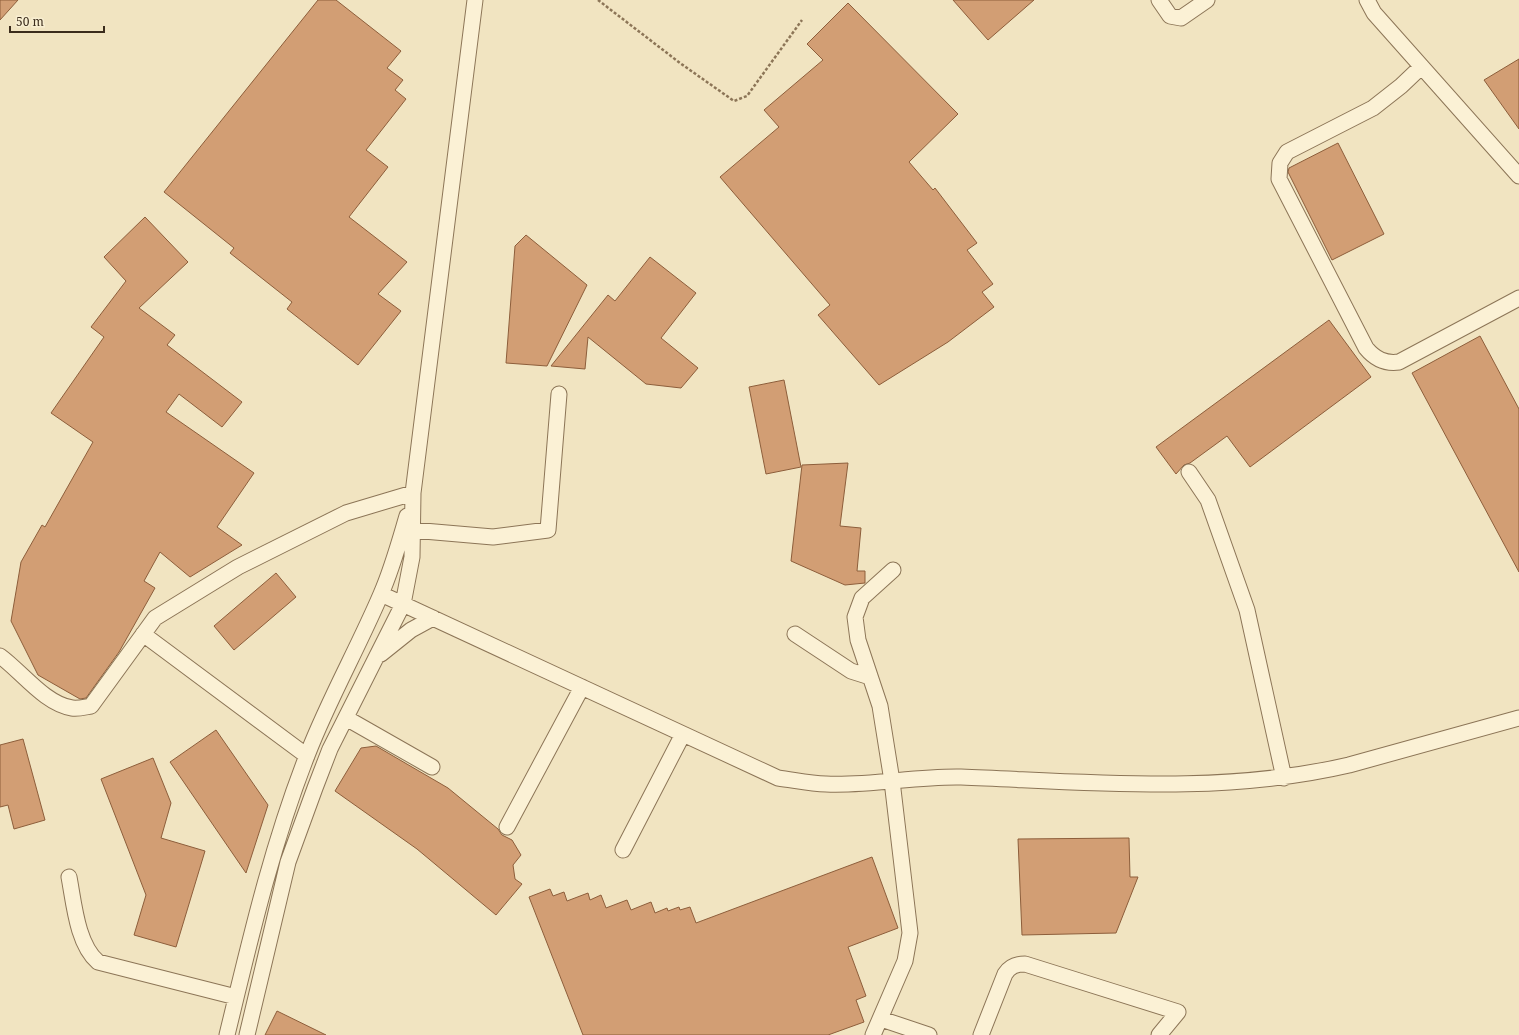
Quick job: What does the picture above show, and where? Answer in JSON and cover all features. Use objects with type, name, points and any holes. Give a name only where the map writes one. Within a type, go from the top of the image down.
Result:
[{"type":"street","points":[[247,1035],[288,862],[330,749],[403,604],[412,557],[413,494],[475,0]]},
{"type":"street","points":[[1159,0],[1170,16],[1181,18],[1207,0]]},
{"type":"street","points":[[1367,0],[1374,13],[1519,176]]},
{"type":"street","points":[[1421,67],[1401,86],[1373,108],[1287,152],[1280,162],[1279,179],[1366,348],[1376,358],[1388,363],[1399,362],[1519,298]]},
{"type":"street","points":[[412,530],[493,537],[548,530],[559,394]]},
{"type":"street","points":[[1189,472],[1208,500],[1247,610],[1284,778]]},
{"type":"street","points":[[227,1035],[275,849],[307,756],[329,701],[381,594],[397,550],[413,494]]},
{"type":"street","points":[[0,656],[13,665],[52,701],[73,708],[91,706],[155,618],[238,567],[346,513],[413,494]]},
{"type":"street","points":[[874,1035],[904,961],[910,933],[892,781],[880,706],[858,640],[855,624],[856,610],[867,593],[893,570]]},
{"type":"street","points":[[381,594],[778,778],[825,784],[892,781],[927,777],[1113,785],[1234,783],[1284,778],[1349,765],[1519,718]]},
{"type":"street","points":[[377,657],[411,630],[433,618]]},
{"type":"street","points":[[143,634],[307,756]]},
{"type":"street","points":[[795,634],[851,671],[870,677]]},
{"type":"street","points":[[507,827],[582,687]]},
{"type":"street","points":[[346,718],[432,767]]},
{"type":"street","points":[[623,850],[683,734]]},
{"type":"street","points":[[69,877],[82,941],[88,953],[98,962],[236,997]]},
{"type":"street","points":[[981,1035],[1005,974],[1010,968],[1019,964],[1025,964],[1178,1012],[1159,1035]]},
{"type":"street","points":[[881,1019],[929,1035]]},
{"type":"path","points":[[598,0],[680,63],[734,101],[747,96],[802,20]]},
{"type":"building","points":[[0,0],[18,0],[0,20]]},
{"type":"building","points":[[318,0],[336,0],[401,51],[387,68],[403,80],[395,90],[406,99],[366,150],[388,167],[349,217],[407,262],[378,294],[401,311],[358,365],[287,309],[292,302],[230,253],[234,248],[164,192]]},
{"type":"building","points":[[953,0],[1034,0],[988,40]]},
{"type":"building","points":[[848,3],[958,114],[909,162],[933,190],[935,188],[977,243],[967,250],[993,284],[982,292],[994,307],[948,342],[879,385],[818,315],[830,305],[720,177],[779,127],[764,110],[823,60],[807,44]]},
{"type":"building","points":[[1519,59],[1519,129],[1484,80]]},
{"type":"building","points":[[1338,143],[1384,234],[1332,260],[1288,172],[1289,168]]},
{"type":"building","points":[[145,217],[188,262],[139,308],[175,335],[167,345],[242,402],[222,427],[179,394],[166,412],[254,473],[217,527],[242,545],[190,577],[160,552],[144,581],[155,588],[119,652],[86,698],[80,699],[38,675],[11,621],[21,562],[42,525],[45,527],[93,442],[51,413],[104,337],[91,327],[126,281],[104,257]]},
{"type":"building","points":[[526,235],[587,285],[547,366],[506,363],[515,246]]},
{"type":"building","points":[[650,257],[696,293],[661,338],[698,368],[681,388],[646,384],[588,337],[585,369],[551,366],[608,295],[615,301]]},
{"type":"building","points":[[1329,320],[1371,377],[1250,467],[1227,436],[1190,463],[1184,465],[1176,474],[1156,447]]},
{"type":"building","points":[[1480,336],[1519,409],[1519,572],[1412,373]]},
{"type":"building","points":[[784,380],[801,467],[766,474],[749,387]]},
{"type":"building","points":[[848,463],[840,526],[861,528],[857,571],[865,571],[865,583],[845,585],[791,561],[802,465]]},
{"type":"building","points":[[276,573],[296,597],[234,650],[214,626]]},
{"type":"building","points":[[216,730],[268,805],[246,873],[170,762]]},
{"type":"building","points":[[23,739],[45,820],[14,829],[8,805],[0,807],[0,745]]},
{"type":"building","points":[[376,746],[448,788],[498,829],[502,835],[512,840],[521,855],[513,865],[515,879],[522,884],[496,915],[417,849],[335,791],[361,748]]},
{"type":"building","points":[[153,758],[171,803],[161,838],[205,851],[176,947],[134,935],[146,895],[101,779]]},
{"type":"building","points":[[1129,838],[1130,877],[1138,877],[1116,933],[1022,935],[1018,839]]},
{"type":"building","points":[[872,857],[898,928],[848,947],[866,996],[856,1000],[864,1022],[828,1035],[583,1035],[529,897],[550,889],[553,896],[564,892],[567,901],[588,893],[590,900],[601,895],[606,908],[627,900],[631,910],[651,902],[655,913],[667,908],[668,911],[679,907],[680,910],[690,907],[696,923]]},
{"type":"building","points":[[277,1011],[326,1035],[265,1035]]}]
